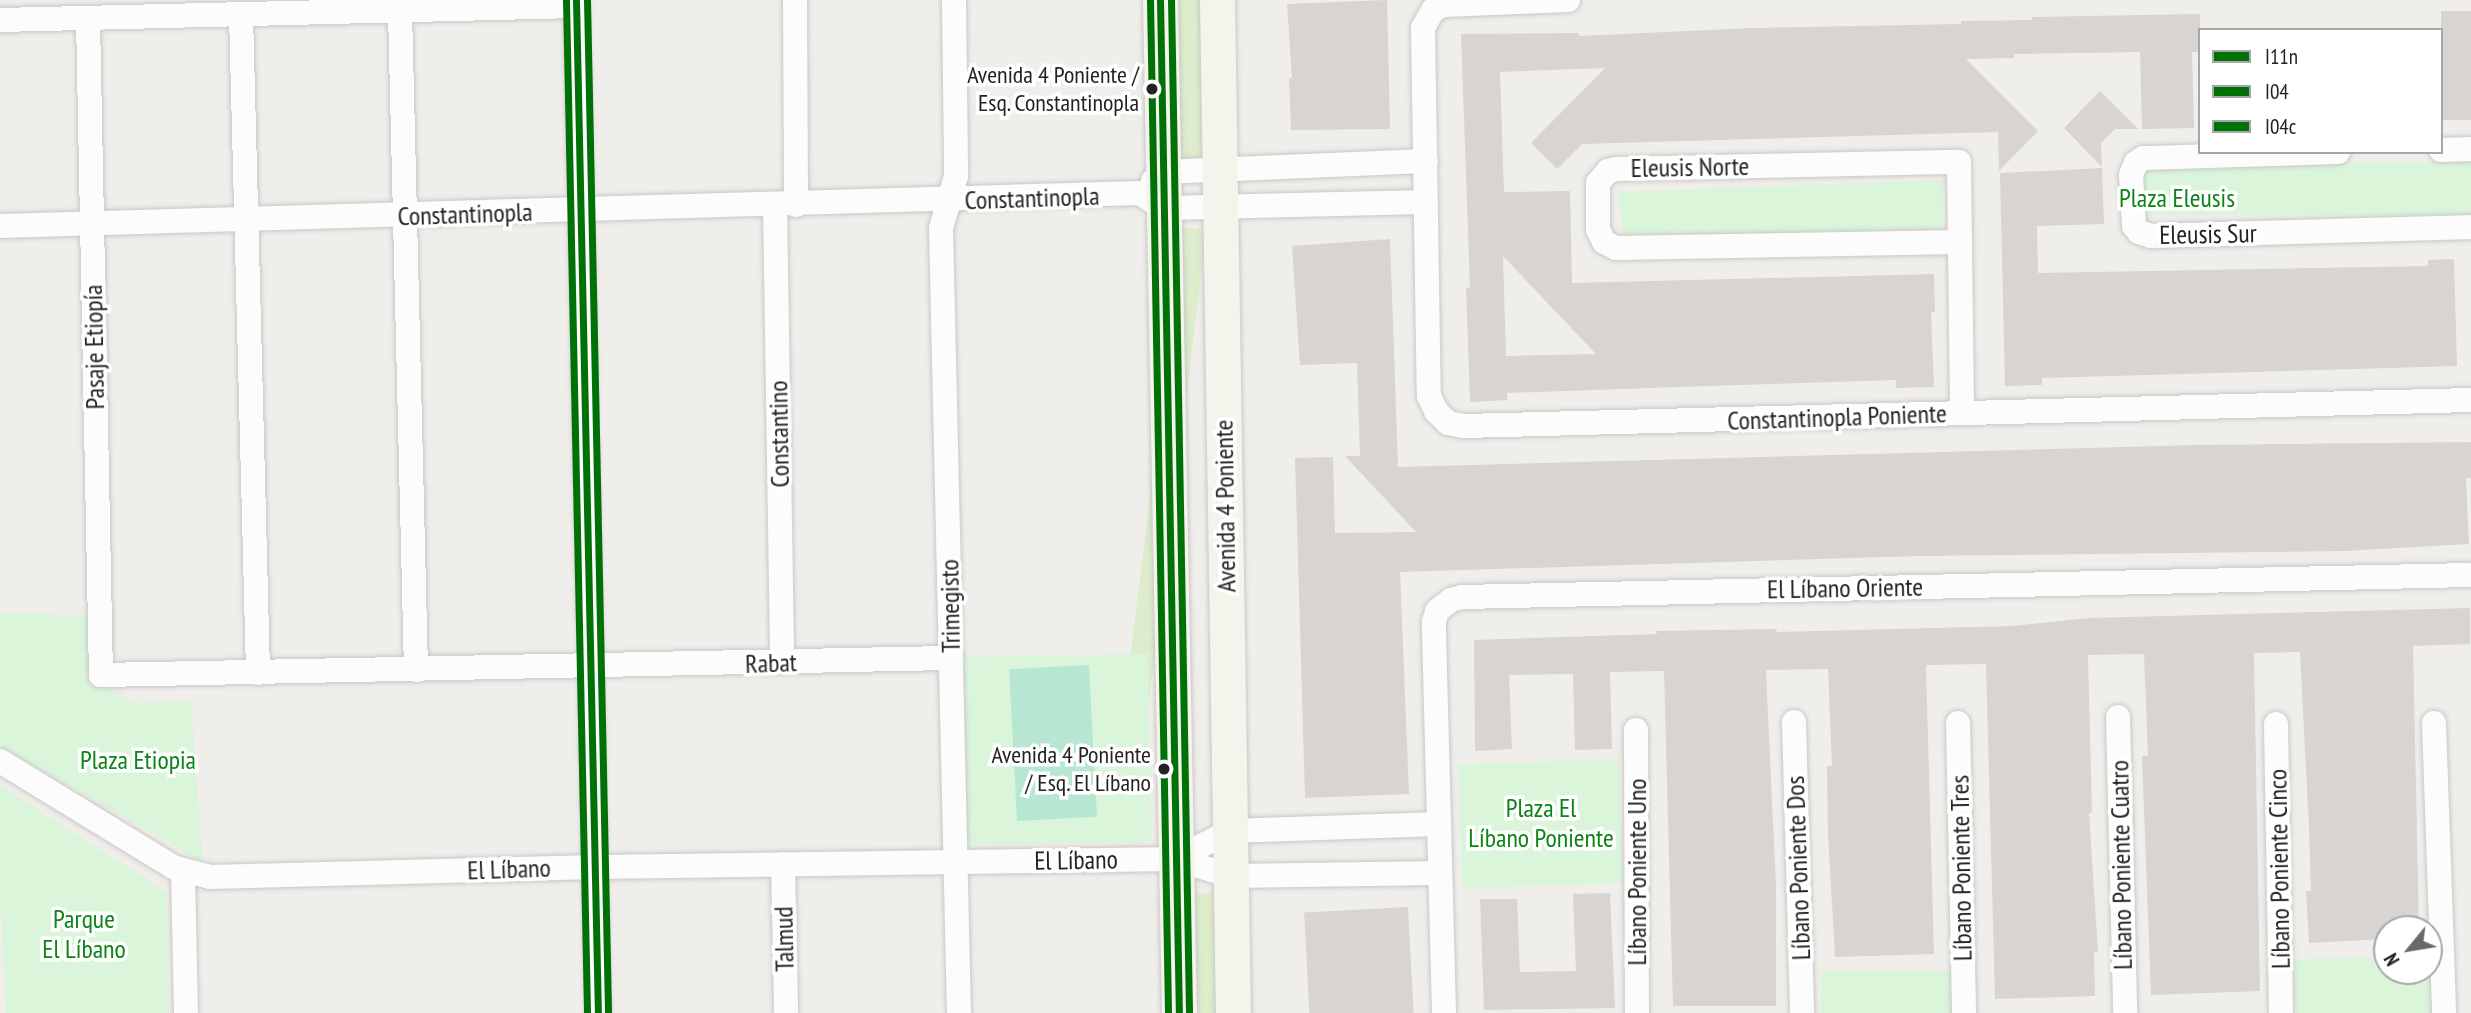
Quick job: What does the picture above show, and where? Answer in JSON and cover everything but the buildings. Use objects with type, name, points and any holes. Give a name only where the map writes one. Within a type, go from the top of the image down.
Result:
[{"type":"street","name":"Constantino","points":[[782,662],[786,205],[795,0]]},
{"type":"street","name":"Trimegisto","points":[[954,0],[956,176],[941,228],[959,1013]]},
{"type":"street","points":[[1160,0],[1155,191],[1179,1013]]},
{"type":"street","name":"Avenida 4 Poniente","points":[[1216,0],[1233,1013]]},
{"type":"street","points":[[1426,183],[1423,28],[1433,10],[1453,3],[1568,0]]},
{"type":"street","points":[[0,20],[576,3],[598,1013]]},
{"type":"street","points":[[400,10],[416,670]]},
{"type":"street","points":[[241,14],[258,673]]},
{"type":"street","name":"Pasaje Etiopía","points":[[88,18],[101,676]]},
{"type":"street","points":[[2443,150],[2471,149]]},
{"type":"street","name":"Eleusis Sur","points":[[2273,154],[2143,158],[2136,163],[2131,175],[2134,226],[2139,232],[2151,236],[2471,227]]},
{"type":"street","name":"Eleusis Norte","points":[[1960,242],[1616,248],[1604,242],[1598,229],[1598,183],[1608,171],[1616,169],[1959,162],[1960,242],[1962,413]]},
{"type":"street","name":"Constantinopla","points":[[0,226],[786,205],[1155,191],[1219,168],[1426,183]]},
{"type":"street","name":"Constantinopla","points":[[1155,191],[1220,209],[1426,183]]},
{"type":"street","name":"Constantinopla Poniente","points":[[1426,183],[1429,396],[1436,411],[1448,422],[1464,426],[2471,400]]},
{"type":"street","name":"El Líbano Oriente","points":[[1444,1013],[1434,622],[1442,605],[1462,597],[2471,575]]},
{"type":"street","name":"Rabat","points":[[101,676],[590,668],[951,658]]},
{"type":"street","name":"Líbano Poniente Cuatro","points":[[2118,717],[2125,1013]]},
{"type":"street","name":"Líbano Poniente Dos","points":[[1794,722],[1802,1013]]},
{"type":"street","name":"Líbano Poniente Tres","points":[[1958,723],[1964,1013]]},
{"type":"street","points":[[2434,723],[2444,1013]]},
{"type":"street","name":"Líbano Poniente Cinco","points":[[2276,724],[2281,1013]]},
{"type":"street","name":"Líbano Poniente Uno","points":[[1636,730],[1637,1013]]},
{"type":"street","name":"El Líbano","points":[[0,761],[183,871],[210,877],[595,867],[1176,859],[1231,876],[1440,873]]},
{"type":"street","name":"El Líbano","points":[[1176,859],[1230,831],[1439,824]]},
{"type":"street","name":"Talmud","points":[[783,864],[786,1013]]},
{"type":"street","points":[[183,871],[186,1013]]},
{"type":"green space","points":[[1175,0],[1204,0],[1204,163],[1175,163]]},
{"type":"green space","name":"Plaza Eleusis","points":[[2143,162],[2471,162],[2471,215],[2143,215]]},
{"type":"green space","points":[[1944,180],[1942,235],[1624,240],[1618,192]]},
{"type":"green space","points":[[1183,227],[1207,230],[1132,839],[1108,836]]},
{"type":"green space","name":"Plaza Etiopia","points":[[0,612],[88,616],[94,682],[137,703],[191,701],[203,862],[0,747]]},
{"type":"green space","points":[[1148,654],[1151,842],[962,845],[959,657]]},
{"type":"green space","points":[[1089,665],[1097,817],[1017,821],[1009,669]]},
{"type":"green space","name":"Plaza El Líbano Poniente","points":[[1619,759],[1623,883],[1462,889],[1458,765]]},
{"type":"green space","name":"Parque El Líbano","points":[[0,785],[166,892],[169,1013],[6,1013],[0,894]]},
{"type":"green space","points":[[1192,893],[1220,893],[1220,1013],[1192,1013]]},
{"type":"green space","points":[[2373,957],[2373,985],[2433,985],[2434,1013],[2296,1013],[2294,959]]},
{"type":"green space","points":[[1821,971],[1959,971],[1959,1013],[1821,1013]]},
{"type":"transit line","name":"I04","points":[[566,0],[587,1013]]},
{"type":"transit line","name":"I11n","points":[[576,0],[598,1013]]},
{"type":"transit line","name":"I04c","points":[[587,0],[608,1013]]},
{"type":"transit line","name":"I04","points":[[1150,0],[1168,1013]]},
{"type":"transit line","name":"I11n","points":[[1160,0],[1179,1013]]},
{"type":"transit line","name":"I04c","points":[[1171,0],[1189,1013]]},
{"type":"place","name":"Avenida 4 Poniente / Esq. Constantinopla","points":[[1152,89]]},
{"type":"place","name":"Avenida 4 Poniente / Esq. El Líbano","points":[[1164,769]]}]
